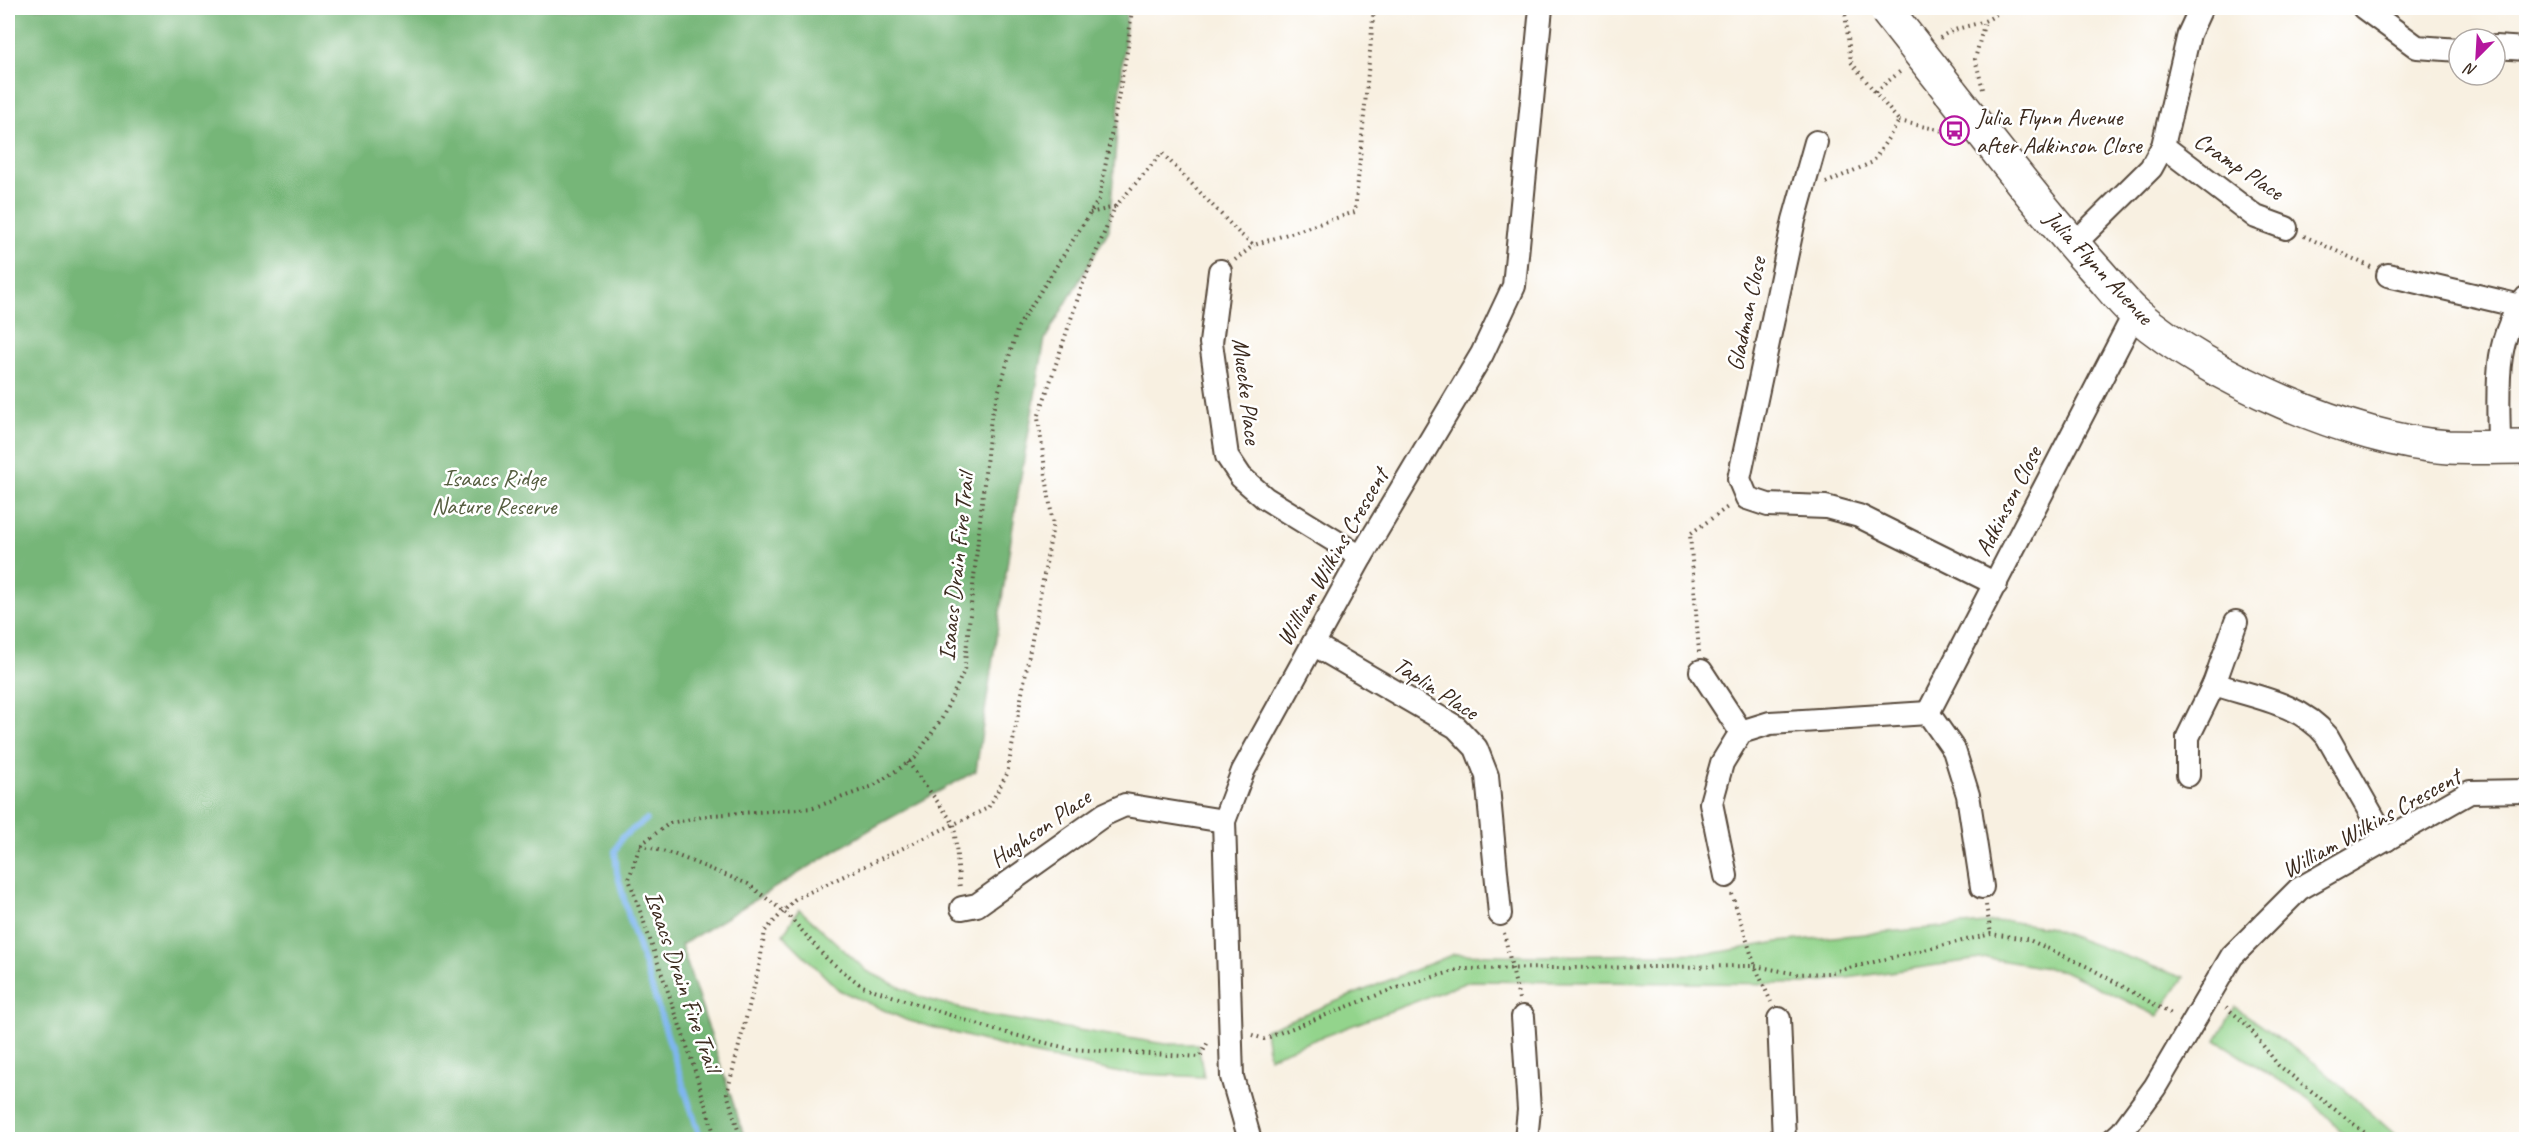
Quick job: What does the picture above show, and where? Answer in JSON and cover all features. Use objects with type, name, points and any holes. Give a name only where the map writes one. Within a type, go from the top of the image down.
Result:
[{"type":"street","name":"William Wilkins Crescent","points":[[1250,1140],[1232,1077],[1224,821],[1243,771],[1361,557],[1482,354],[1514,286],[1541,8]]},
{"type":"street","points":[[2073,245],[2151,168],[2163,146],[2189,34],[2201,8]]},
{"type":"street","points":[[2364,8],[2417,47],[2447,49]]},
{"type":"street","name":"Julia Flynn Avenue","points":[[1886,9],[2073,245],[2135,313],[2196,357],[2266,393],[2324,417],[2385,436],[2448,447],[2513,447]]},
{"type":"street","points":[[2507,48],[2526,49]]},
{"type":"street","name":"Gladman Close","points":[[1739,502],[1739,479],[1801,194],[1816,142]]},
{"type":"street","name":"Cramp Place","points":[[2163,146],[2256,217],[2286,228]]},
{"type":"street","name":"Muecke Place","points":[[1220,271],[1211,343],[1227,456],[1241,477],[1265,498],[1361,557]]},
{"type":"street","points":[[2388,275],[2523,302],[2506,330],[2500,356],[2513,447]]},
{"type":"street","name":"Adkinson Close","points":[[1928,713],[2135,313]]},
{"type":"street","points":[[1739,502],[1826,507],[1859,516],[1996,584]]},
{"type":"street","points":[[2188,775],[2188,737],[2214,684],[2236,622]]},
{"type":"street","name":"Taplin Place","points":[[1313,645],[1456,727],[1476,748],[1487,776],[1500,914]]},
{"type":"street","points":[[1701,671],[1741,732]]},
{"type":"street","points":[[2214,684],[2299,711],[2316,723],[2327,736],[2386,840]]},
{"type":"street","points":[[1726,876],[1711,803],[1722,764],[1741,732],[1770,723],[1928,713],[1954,750],[1964,783],[1982,887]]},
{"type":"street","name":"William Wilkins Crescent","points":[[2113,1140],[2122,1132],[2155,1087],[2197,1010],[2232,956],[2299,889],[2470,792],[2526,791]]},
{"type":"street","name":"Hughson Place","points":[[962,908],[977,904],[1105,814],[1125,805],[1224,821]]},
{"type":"street","points":[[1523,1017],[1529,1110],[1526,1140]]},
{"type":"street","points":[[1779,1019],[1784,1140]]},
{"type":"path","name":"Isaacs Drain Fire Trail","points":[[716,1140],[691,1058],[629,879],[640,845],[670,823],[712,815],[813,808],[873,786],[915,758],[942,718],[964,671],[991,417],[1018,327],[1099,199],[1128,46],[1132,8]]},
{"type":"path","points":[[741,1140],[727,1094],[759,967],[765,931],[795,899],[988,808],[1007,774],[1053,526],[1038,418],[1082,286],[1115,207],[1162,153],[1240,234],[1254,245],[1355,212],[1374,8]]},
{"type":"path","points":[[1801,194],[1873,162],[1899,121],[1851,62],[1845,13],[1854,8]]},
{"type":"path","points":[[1938,40],[1947,32],[1985,21],[2002,8]]},
{"type":"path","points":[[1875,92],[1911,62]]},
{"type":"path","points":[[1089,213],[1115,207]]},
{"type":"path","points":[[2286,228],[2388,275]]},
{"type":"path","points":[[1701,671],[1690,534],[1739,502]]},
{"type":"path","points":[[908,762],[954,824],[962,908]]},
{"type":"path","points":[[640,845],[673,854],[747,885],[784,912],[827,959],[862,986],[995,1030],[1070,1049],[1200,1057],[1213,1033],[1230,1036],[1244,1032],[1263,1039],[1393,989],[1461,969],[1755,966],[1797,974],[1828,973],[1991,934],[2027,939],[2090,968],[2197,1010],[2248,1026],[2278,1065],[2374,1140]]},
{"type":"path","points":[[1726,876],[1755,966],[1779,1019]]},
{"type":"path","points":[[1982,887],[1991,934]]},
{"type":"path","points":[[1500,914],[1523,1017]]},
{"type":"green space","name":"Isaacs Ridge Nature Reserve","points":[[8,8],[1127,8],[1109,230],[1045,339],[1018,493],[976,771],[876,826],[681,945],[745,1139],[8,1139]]},
{"type":"green space","points":[[799,909],[867,971],[920,997],[985,1015],[1165,1044],[1198,1044],[1204,1077],[1120,1073],[1032,1054],[906,1020],[839,990],[783,935]]},
{"type":"green space","points":[[2007,921],[2047,927],[2184,978],[2158,1016],[2064,971],[1987,958],[1805,984],[1470,981],[1269,1057],[1265,1030],[1454,954],[1538,956],[1715,953],[1778,942]]},
{"type":"green space","points":[[2235,1007],[2315,1063],[2400,1139],[2348,1139],[2312,1101],[2216,1040]]},
{"type":"waterway","points":[[646,820],[622,837],[615,851],[617,873],[701,1140]]},
{"type":"place","name":"Julia Flynn Avenue after Adkinson Close","points":[[1955,131]]}]
